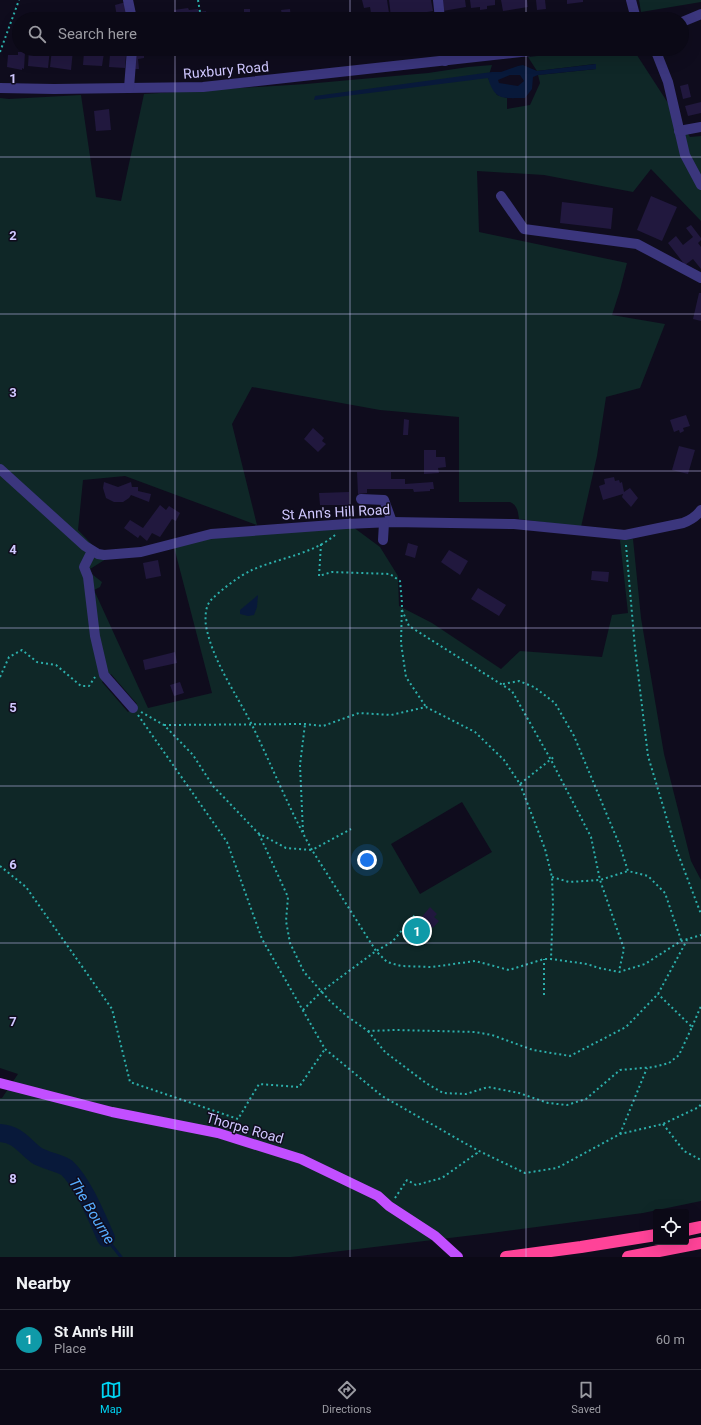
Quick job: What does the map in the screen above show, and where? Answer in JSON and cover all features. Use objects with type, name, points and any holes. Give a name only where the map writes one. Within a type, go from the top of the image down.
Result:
[{"type":"highway","points":[[689,1229],[701,1227]]},
{"type":"highway","points":[[506,1257],[653,1235]]},
{"type":"highway","points":[[628,1257],[701,1243]]},
{"type":"main road","name":"Thorpe Road","points":[[0,1083],[112,1112],[218,1133],[301,1159],[378,1196],[390,1206],[435,1236],[458,1257]]},
{"type":"street","points":[[128,0],[131,12]]},
{"type":"street","points":[[438,0],[439,12]]},
{"type":"street","points":[[631,0],[634,12]]},
{"type":"street","points":[[689,19],[701,14]]},
{"type":"street","points":[[130,88],[132,56]]},
{"type":"street","points":[[445,56],[445,61]]},
{"type":"street","name":"Ruxbury Road","points":[[0,88],[203,87],[488,56]]},
{"type":"street","points":[[658,56],[668,82],[685,155],[701,184]]},
{"type":"street","points":[[679,132],[701,127]]},
{"type":"street","points":[[501,196],[524,229],[637,244],[701,278]]},
{"type":"street","points":[[0,469],[92,551],[84,567],[88,577],[94,636],[104,674],[133,708]]},
{"type":"street","points":[[361,499],[384,500],[388,522],[383,540]]},
{"type":"street","name":"St Ann's Hill Road","points":[[92,551],[98,554],[141,552],[211,534],[388,522],[514,524],[625,535],[683,523],[698,515],[701,510]]},
{"type":"path","points":[[15,12],[19,0]]},
{"type":"path","points":[[198,0],[200,12]]},
{"type":"path","points":[[0,52],[12,19]]},
{"type":"path","points":[[346,524],[329,540],[278,562],[252,570],[230,584],[209,602],[205,614],[206,626],[220,667],[252,725],[287,803],[312,850],[376,951],[387,962],[401,966],[432,967],[475,961],[509,970],[544,959],[551,959],[587,964],[619,972],[645,964],[681,940],[687,940],[701,935]]},
{"type":"path","points":[[625,535],[635,648],[648,756],[675,846],[701,914]]},
{"type":"path","points":[[321,544],[319,576],[332,572],[390,574],[400,581],[402,610],[401,643],[406,676],[426,707],[475,732],[504,760],[520,784],[545,849],[552,877],[553,904],[551,959]]},
{"type":"path","points":[[402,610],[409,626],[512,691],[551,760],[591,837],[600,880],[624,949],[619,972]]},
{"type":"path","points":[[0,677],[9,658],[22,650],[37,662],[56,665],[81,686],[89,686],[99,671],[101,662]]},
{"type":"path","points":[[503,684],[518,681],[534,688],[555,703],[574,736],[620,846],[628,871]]},
{"type":"path","points":[[164,725],[305,724],[323,726],[359,712],[391,715],[426,707]]},
{"type":"path","points":[[133,708],[164,725],[193,755],[213,786],[258,832],[286,848],[312,850],[351,829]]},
{"type":"path","points":[[133,708],[227,842],[262,939],[325,1049],[382,1096],[477,1150],[525,1173],[557,1168],[620,1134],[663,1124],[699,1107],[701,1104]]},
{"type":"path","points":[[303,833],[300,764],[305,724]]},
{"type":"path","points":[[520,784],[555,756]]},
{"type":"path","points":[[258,832],[288,897],[286,921],[290,943],[304,972],[348,1017],[368,1032],[385,1052],[426,1083],[443,1093],[466,1094],[488,1087],[519,1093],[548,1103],[568,1105],[586,1099],[620,1070],[647,1068],[669,1063],[679,1055],[701,1007]]},
{"type":"path","points":[[0,866],[26,887],[112,1009],[130,1082],[238,1119],[259,1084],[299,1088],[325,1049]]},
{"type":"path","points":[[552,877],[568,882],[600,880],[628,871],[648,876],[665,893],[681,940]]},
{"type":"path","points":[[303,1010],[322,991],[376,951],[392,942],[416,914]]},
{"type":"path","points":[[368,1032],[395,1030],[475,1032],[492,1035],[533,1050],[570,1056],[626,1028],[658,994],[687,940]]},
{"type":"path","points":[[544,959],[544,996]]},
{"type":"path","points":[[658,994],[692,1027]]},
{"type":"path","points":[[620,1134],[647,1068]]},
{"type":"path","points":[[663,1124],[684,1151],[701,1160]]},
{"type":"path","points":[[390,1206],[407,1180],[416,1184],[442,1178],[476,1153],[477,1150]]},
{"type":"green space","points":[[639,0],[701,0],[701,2],[641,12]]},
{"type":"green space","points":[[638,56],[690,137],[701,136],[701,221],[651,169],[633,192],[544,175],[477,171],[479,232],[627,263],[612,315],[665,324],[640,388],[606,397],[597,456],[581,527],[519,519],[517,509],[510,502],[459,502],[459,417],[380,410],[252,387],[232,424],[257,525],[125,476],[83,480],[78,530],[106,559],[90,569],[93,575],[102,582],[100,587],[94,590],[148,708],[212,693],[174,547],[211,538],[353,527],[380,547],[398,576],[399,606],[432,623],[501,669],[520,651],[602,657],[612,615],[628,613],[620,540],[633,539],[641,618],[664,754],[691,861],[701,880],[701,1201],[662,1209],[653,1209],[653,1211],[643,1213],[291,1257],[0,1257],[0,1098],[2,1098],[18,1074],[0,1068],[0,98],[9,99],[81,95],[96,197],[121,201],[144,94],[306,84],[428,73],[492,65],[488,78],[497,95],[507,98],[507,109],[530,105],[540,83],[538,75],[596,69],[595,64],[537,71],[528,57]],"holes":[[[111,674],[137,704],[128,712],[102,682]],[[462,802],[492,852],[420,894],[391,844]]]},
{"type":"water","points":[[596,64],[596,69],[538,75],[533,77],[532,89],[525,98],[501,97],[494,91],[488,78],[314,100],[315,96],[501,72],[523,65],[537,71]],"holes":[[[510,75],[520,75],[524,81],[518,86],[499,83],[498,80]]]},
{"type":"water","points":[[258,595],[257,607],[254,615],[248,616],[240,614],[240,610]]},
{"type":"water","points":[[0,1130],[18,1134],[37,1153],[55,1161],[53,1167],[41,1162],[16,1141],[0,1136]]},
{"type":"building","points":[[362,0],[387,0],[389,12],[371,12],[370,7],[364,8]]},
{"type":"building","points":[[389,0],[431,0],[433,11],[427,12],[390,12]]},
{"type":"building","points":[[442,0],[465,0],[466,7],[443,11]]},
{"type":"building","points":[[470,0],[495,0],[495,5],[487,6],[487,9],[480,10],[480,7],[471,8]]},
{"type":"building","points":[[501,0],[527,0],[528,7],[503,11]]},
{"type":"building","points":[[536,0],[545,0],[546,9],[537,10]]},
{"type":"building","points":[[567,0],[583,0],[583,2],[567,4]]},
{"type":"building","points":[[126,2],[128,12],[116,12],[115,5]]},
{"type":"building","points":[[188,8],[189,10],[198,9],[199,12],[174,12],[174,10]]},
{"type":"building","points":[[244,9],[250,9],[250,12],[244,12]]},
{"type":"building","points":[[290,9],[290,12],[281,12],[281,10]]},
{"type":"building","points":[[8,55],[25,56],[24,69],[22,68],[22,70],[7,67]]},
{"type":"building","points":[[29,56],[49,56],[48,68],[28,66]]},
{"type":"building","points":[[51,56],[72,56],[71,70],[50,67]]},
{"type":"building","points":[[84,56],[104,56],[102,66],[83,65]]},
{"type":"building","points":[[110,56],[126,56],[125,68],[109,67]]},
{"type":"building","points":[[134,56],[144,56],[144,58],[138,59],[139,69],[135,69]]},
{"type":"building","points":[[688,84],[691,97],[683,99],[680,86]]},
{"type":"building","points":[[701,102],[701,113],[688,116],[685,106]]},
{"type":"building","points":[[109,109],[111,130],[96,131],[94,111]]},
{"type":"building","points":[[651,196],[677,207],[662,241],[637,230]]},
{"type":"building","points":[[562,202],[613,208],[611,229],[560,223]]},
{"type":"building","points":[[691,225],[701,238],[698,243],[701,247],[701,269],[693,259],[685,265],[668,243],[676,236],[683,245],[693,237],[686,228]]},
{"type":"building","points":[[699,293],[701,293],[701,321],[693,319]]},
{"type":"building","points":[[686,415],[690,426],[683,428],[684,431],[680,433],[679,430],[674,432],[670,420]]},
{"type":"building","points":[[404,419],[409,420],[408,435],[403,435]]},
{"type":"building","points":[[313,428],[324,438],[322,441],[326,444],[318,452],[304,439]]},
{"type":"building","points":[[679,446],[695,450],[688,474],[672,470]]},
{"type":"building","points":[[424,450],[436,450],[436,457],[445,457],[446,467],[438,468],[439,473],[424,474]]},
{"type":"building","points":[[357,472],[391,472],[391,479],[405,479],[405,484],[433,482],[434,489],[430,489],[430,491],[414,492],[413,489],[367,489],[367,493],[358,494]]},
{"type":"building","points":[[614,477],[615,481],[619,480],[620,483],[622,482],[624,492],[630,488],[638,498],[631,507],[622,497],[623,494],[603,500],[599,486],[605,484],[604,479]]},
{"type":"building","points":[[104,482],[118,487],[131,482],[132,487],[138,487],[138,491],[151,494],[149,502],[131,495],[123,502],[114,502],[106,498],[103,488]]},
{"type":"building","points":[[349,492],[349,505],[320,505],[319,493]]},
{"type":"building","points":[[160,505],[166,510],[169,506],[180,513],[176,521],[172,519],[160,537],[152,533],[147,541],[140,535],[138,538],[124,528],[130,520],[143,528]]},
{"type":"building","points":[[408,543],[418,546],[415,558],[405,555]]},
{"type":"building","points":[[449,550],[468,561],[460,575],[441,562]]},
{"type":"building","points":[[158,560],[161,576],[146,579],[143,563]]},
{"type":"building","points":[[592,571],[609,572],[608,582],[591,580]]},
{"type":"building","points":[[478,588],[506,605],[499,616],[471,599]]},
{"type":"building","points":[[175,652],[177,663],[145,670],[143,660]]},
{"type":"building","points":[[180,682],[184,693],[174,696],[170,685]]},
{"type":"building","points":[[430,907],[437,914],[434,917],[439,921],[433,928],[420,919]]},
{"type":"waterway","name":"The Bourne","points":[[0,1133],[16,1138],[36,1155],[67,1168],[79,1182],[106,1238]]},
{"type":"waterway","name":"The Bourne","points":[[106,1238],[121,1257]]},
{"type":"place","name":"St Ann's Hill","points":[[417,931]]}]
